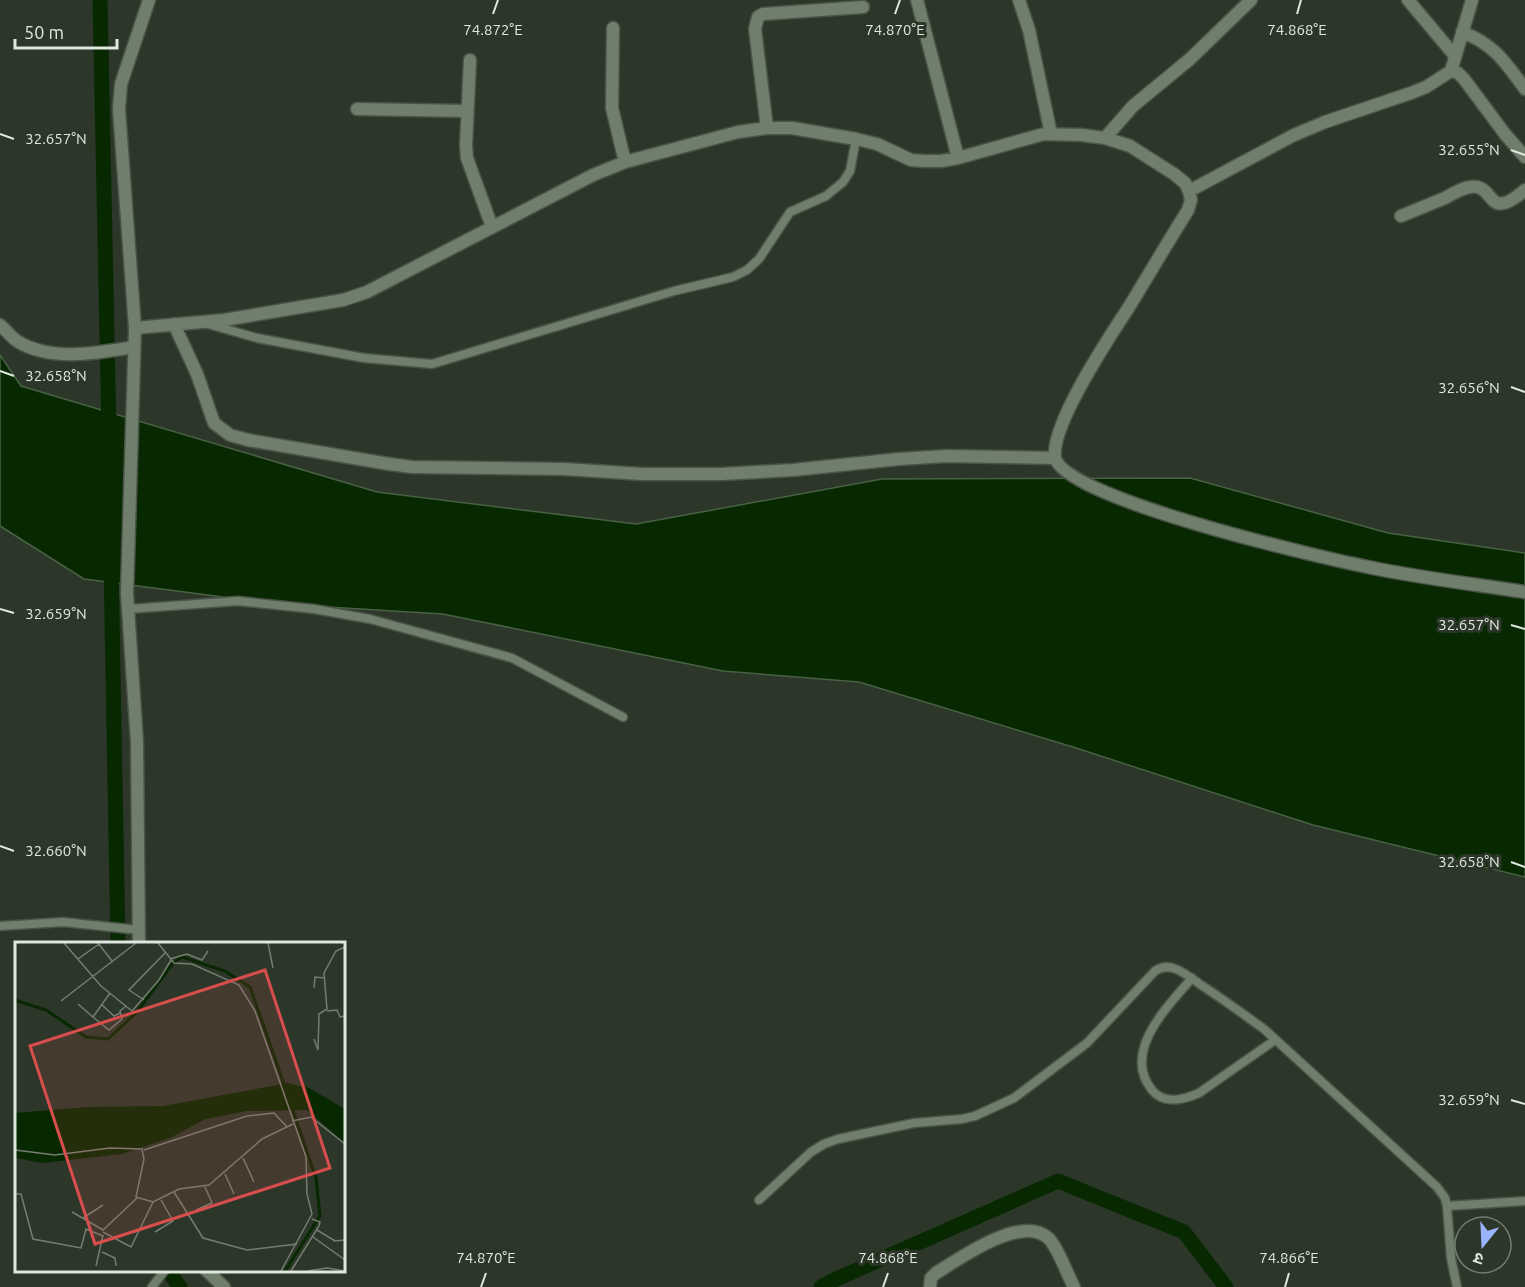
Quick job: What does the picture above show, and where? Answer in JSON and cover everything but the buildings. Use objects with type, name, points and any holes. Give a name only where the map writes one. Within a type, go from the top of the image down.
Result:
[{"type":"street","points":[[139,942],[137,742],[127,593],[135,328],[119,109],[122,84],[149,0]]},
{"type":"street","points":[[917,0],[958,158]]},
{"type":"street","points":[[1019,0],[1029,30],[1051,134]]},
{"type":"street","points":[[1105,138],[1133,106],[1190,59],[1251,0]]},
{"type":"street","points":[[1408,0],[1455,56]]},
{"type":"street","points":[[1189,191],[1294,135],[1426,87],[1451,71],[1472,0]]},
{"type":"street","points":[[767,128],[756,29],[758,16],[863,7]]},
{"type":"street","points":[[613,28],[612,108],[625,162]]},
{"type":"street","points":[[1462,33],[1485,42],[1496,51],[1525,89]]},
{"type":"street","points":[[470,60],[467,158],[492,227]]},
{"type":"street","points":[[1451,71],[1464,78],[1525,157]]},
{"type":"street","points":[[357,109],[467,111]]},
{"type":"street","points":[[135,328],[224,320],[344,300],[367,292],[593,175],[625,162],[738,132],[767,128],[792,128],[877,144],[911,160],[941,161],[1044,134],[1105,138],[1130,146],[1179,178],[1189,191],[1191,200],[1188,210],[1077,393],[1058,440],[1055,458],[1065,471],[1086,484],[1158,513],[1252,539],[1368,567],[1525,592]]},
{"type":"street","points":[[1401,216],[1467,187],[1480,188],[1500,204],[1510,202],[1525,190]]},
{"type":"street","points":[[174,324],[197,374],[214,423],[222,430],[248,440],[365,461],[412,467],[564,469],[642,474],[688,474],[793,470],[946,456],[1055,458]]},
{"type":"street","points":[[0,325],[20,343],[40,350],[80,355],[134,349]]},
{"type":"street","points":[[930,1287],[931,1278],[978,1246],[998,1238],[1029,1232],[1041,1234],[1052,1242],[1074,1287]]},
{"type":"street","points":[[208,1272],[224,1287]]},
{"type":"lane","points":[[201,322],[257,338],[364,358],[432,364],[674,291],[733,277],[747,270],[759,259],[790,212],[826,196],[843,182],[850,171],[855,139]]},
{"type":"lane","points":[[129,609],[238,601],[322,610],[360,617],[512,658],[623,717]]},
{"type":"lane","points":[[0,926],[57,922],[139,930]]},
{"type":"lane","points":[[759,1200],[811,1152],[824,1144],[914,1123],[962,1119],[997,1107],[1014,1098],[1087,1043],[1155,971],[1161,967],[1175,968],[1236,1008],[1275,1040],[1437,1187],[1445,1198],[1447,1206],[1451,1258],[1457,1287]]},
{"type":"lane","points":[[1191,978],[1163,1011],[1146,1043],[1141,1058],[1142,1072],[1154,1093],[1172,1100],[1184,1099],[1199,1093],[1275,1040]]},
{"type":"lane","points":[[1447,1206],[1525,1201]]},
{"type":"lane","points":[[152,1287],[163,1272]]},
{"type":"shaded area","points":[[0,355],[21,386],[377,492],[636,524],[882,479],[1190,478],[1388,533],[1525,553],[1525,877],[1313,825],[1073,747],[859,682],[723,671],[443,614],[278,604],[84,579],[0,526]]},
{"type":"waterway","points":[[100,0],[109,432]]},
{"type":"waterway","points":[[111,564],[118,942]]},
{"type":"waterway","points":[[821,1287],[1058,1181],[1184,1232],[1226,1287]]},
{"type":"waterway","points":[[169,1272],[180,1287]]}]
